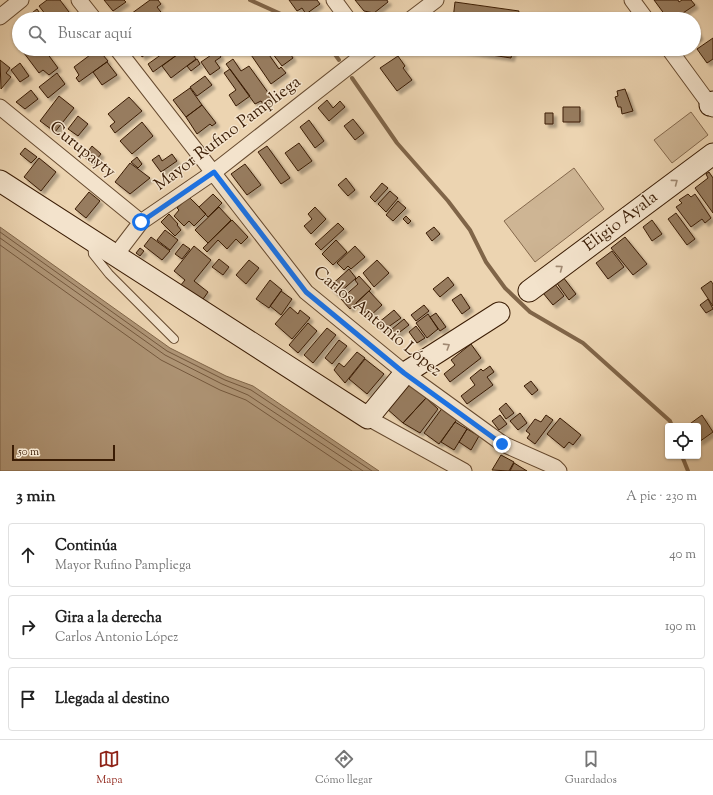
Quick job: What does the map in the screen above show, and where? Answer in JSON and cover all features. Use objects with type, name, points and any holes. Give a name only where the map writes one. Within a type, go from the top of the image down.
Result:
[{"type":"street","points":[[0,17],[21,0]]},
{"type":"street","points":[[79,0],[88,12]]},
{"type":"street","points":[[334,0],[343,12]]},
{"type":"street","points":[[420,12],[436,0]]},
{"type":"street","points":[[632,0],[641,12]]},
{"type":"street","name":"Carlos Antonio López","points":[[123,56],[306,292],[404,373],[502,444],[559,471]]},
{"type":"street","name":"Mayor Rufino Pampliega","points":[[115,256],[141,222],[214,172],[362,56]]},
{"type":"street","points":[[674,56],[712,105]]},
{"type":"street","name":"Curupayty","points":[[0,107],[141,222]]},
{"type":"street","name":"Eligio Ayala","points":[[529,291],[713,154]]},
{"type":"street","points":[[0,181],[368,418],[464,471]]},
{"type":"street","points":[[368,418],[404,373],[499,313]]},
{"type":"lane","points":[[92,241],[93,254],[109,274],[174,339]]},
{"type":"shaded area","points":[[691,112],[708,135],[672,163],[654,140]]},
{"type":"shaded area","points":[[574,168],[604,209],[535,262],[504,221]]},
{"type":"water","points":[[0,227],[170,348],[226,376],[253,386],[379,471],[0,471]]},
{"type":"building","points":[[47,0],[60,0],[69,12],[44,12],[39,6]]},
{"type":"building","points":[[104,0],[124,0],[126,2],[113,11]]},
{"type":"building","points":[[150,0],[158,0],[161,4],[157,7],[161,12],[134,12]]},
{"type":"building","points":[[289,0],[317,0],[320,4],[309,12],[305,12],[302,8],[297,11]]},
{"type":"building","points":[[355,0],[387,0],[388,2],[375,12],[364,11]]},
{"type":"building","points":[[654,0],[678,0],[679,2],[682,0],[691,0],[695,5],[684,12],[663,12]]},
{"type":"building","points":[[455,2],[519,11],[519,12],[454,12]]},
{"type":"building","points":[[713,38],[713,59],[707,63],[701,55],[701,46]]},
{"type":"building","points":[[26,56],[49,56],[58,68],[49,75],[43,70],[39,73]]},
{"type":"building","points":[[89,56],[104,56],[108,61],[79,82],[76,78],[79,75],[74,67]]},
{"type":"building","points":[[159,56],[175,56],[153,72],[148,64]]},
{"type":"building","points":[[176,56],[194,56],[196,59],[171,78],[162,66]]},
{"type":"building","points":[[210,56],[221,57],[215,61],[220,68],[210,75],[201,62]]},
{"type":"building","points":[[252,56],[270,56],[279,69],[281,67],[286,73],[271,84]]},
{"type":"building","points":[[274,56],[292,56],[293,58],[282,66]]},
{"type":"building","points":[[398,56],[405,66],[403,68],[412,80],[397,91],[380,68]]},
{"type":"building","points":[[498,56],[511,56],[511,58]]},
{"type":"building","points":[[197,59],[200,64],[191,71],[187,66]]},
{"type":"building","points":[[233,59],[241,71],[249,66],[272,98],[263,104],[261,101],[255,104],[226,64]]},
{"type":"building","points":[[0,60],[10,68],[6,73],[11,77],[1,89]]},
{"type":"building","points":[[107,62],[117,75],[102,85],[93,72]]},
{"type":"building","points":[[20,63],[29,76],[20,82],[11,70]]},
{"type":"building","points":[[230,69],[250,96],[236,106],[229,95],[236,90],[224,73]]},
{"type":"building","points":[[57,73],[65,84],[48,98],[39,87]]},
{"type":"building","points":[[205,76],[212,85],[197,96],[190,87]]},
{"type":"building","points":[[190,88],[202,105],[186,117],[173,100]]},
{"type":"building","points":[[625,89],[633,111],[622,114],[621,107],[618,107],[615,97],[618,96],[617,91]]},
{"type":"building","points":[[31,90],[38,99],[25,109],[16,102]]},
{"type":"building","points":[[59,96],[74,108],[55,132],[40,121]]},
{"type":"building","points":[[129,97],[142,111],[115,133],[110,126],[115,122],[108,114]]},
{"type":"building","points":[[327,100],[333,108],[340,101],[345,107],[329,121],[318,108]]},
{"type":"building","points":[[202,105],[216,123],[212,126],[210,124],[197,134],[186,117]]},
{"type":"building","points":[[563,107],[580,107],[580,122],[563,122]]},
{"type":"building","points":[[545,113],[553,113],[553,124],[545,124]]},
{"type":"building","points":[[78,116],[88,124],[78,136],[68,129]]},
{"type":"building","points":[[353,119],[364,133],[355,140],[344,126]]},
{"type":"building","points":[[309,120],[324,141],[315,148],[300,127]]},
{"type":"building","points":[[142,122],[153,136],[132,154],[120,141]]},
{"type":"building","points":[[299,143],[312,161],[298,171],[285,153]]},
{"type":"building","points":[[92,146],[101,154],[93,164],[84,157]]},
{"type":"building","points":[[267,146],[290,178],[281,184],[258,152]]},
{"type":"building","points":[[25,148],[37,157],[31,163],[20,154]]},
{"type":"building","points":[[172,154],[177,161],[161,172],[152,160],[159,155],[162,161]]},
{"type":"building","points":[[137,157],[142,164],[138,168],[131,162]]},
{"type":"building","points":[[39,158],[56,172],[41,191],[24,177]]},
{"type":"building","points":[[130,163],[150,178],[130,194],[115,182]]},
{"type":"building","points":[[245,164],[261,185],[247,195],[231,174]]},
{"type":"building","points":[[709,172],[713,178],[713,213],[695,188],[708,178],[706,174]]},
{"type":"building","points":[[346,178],[355,190],[348,196],[338,185]]},
{"type":"building","points":[[382,183],[388,188],[375,202],[370,197]]},
{"type":"building","points":[[390,191],[398,198],[386,212],[378,204]]},
{"type":"building","points":[[89,192],[100,201],[86,218],[75,209]]},
{"type":"building","points":[[213,194],[222,203],[208,217],[199,207]]},
{"type":"building","points":[[688,194],[691,197],[695,194],[711,218],[705,223],[702,219],[691,227],[676,207],[682,203],[679,200]]},
{"type":"building","points":[[189,197],[206,214],[194,226],[189,221],[184,226],[174,216],[179,210],[177,208]]},
{"type":"building","points":[[398,201],[406,208],[393,221],[386,215]]},
{"type":"building","points":[[219,207],[231,220],[208,243],[195,230]]},
{"type":"building","points":[[315,207],[326,219],[311,234],[304,226],[312,219],[308,214]]},
{"type":"building","points":[[676,213],[695,239],[687,245],[668,219]]},
{"type":"building","points":[[169,214],[181,230],[175,236],[161,222]]},
{"type":"building","points":[[406,216],[411,221],[408,224],[403,219]]},
{"type":"building","points":[[232,220],[248,237],[241,244],[236,239],[227,249],[218,240],[207,252],[203,248]]},
{"type":"building","points":[[652,220],[662,234],[652,241],[643,227]]},
{"type":"building","points":[[338,223],[344,229],[321,250],[315,244]]},
{"type":"building","points":[[434,227],[440,234],[432,241],[426,233]]},
{"type":"building","points":[[165,230],[178,240],[170,250],[157,240]]},
{"type":"building","points":[[151,237],[170,251],[162,260],[144,246]]},
{"type":"building","points":[[625,237],[647,264],[633,275],[611,248]]},
{"type":"building","points":[[336,240],[347,252],[333,265],[322,254]]},
{"type":"building","points":[[183,244],[190,249],[182,259],[175,254]]},
{"type":"building","points":[[194,246],[211,260],[194,281],[208,292],[201,302],[180,286],[185,280],[174,271]]},
{"type":"building","points":[[355,246],[365,257],[351,269],[348,266],[344,270],[337,263]]},
{"type":"building","points":[[140,248],[144,251],[140,256],[136,253]]},
{"type":"building","points":[[612,251],[624,267],[608,279],[596,263]]},
{"type":"building","points":[[219,259],[229,267],[223,275],[212,267]]},
{"type":"building","points":[[249,260],[259,268],[246,284],[236,275]]},
{"type":"building","points":[[377,260],[389,273],[374,287],[363,273]]},
{"type":"building","points":[[349,269],[356,278],[337,295],[329,287]]},
{"type":"building","points":[[359,276],[371,289],[350,309],[341,299],[358,284],[355,280]]},
{"type":"building","points":[[448,277],[454,285],[440,297],[433,289]]},
{"type":"building","points":[[563,277],[576,294],[569,300],[556,282]]},
{"type":"building","points":[[270,280],[282,290],[269,308],[256,299]]},
{"type":"building","points":[[711,281],[713,284],[713,306],[701,288]]},
{"type":"building","points":[[555,284],[564,296],[553,305],[543,293]]},
{"type":"building","points":[[281,291],[292,299],[281,315],[270,306]]},
{"type":"building","points":[[369,291],[382,305],[369,317],[356,303]]},
{"type":"building","points":[[461,294],[470,308],[462,314],[452,300]]},
{"type":"building","points":[[708,299],[713,309],[706,313],[700,305]]},
{"type":"building","points":[[424,305],[429,311],[416,321],[411,315]]},
{"type":"building","points":[[290,307],[298,314],[300,310],[310,318],[292,339],[275,324]]},
{"type":"building","points":[[394,310],[401,318],[384,330],[378,323]]},
{"type":"building","points":[[436,313],[446,327],[440,331],[430,317]]},
{"type":"building","points":[[428,314],[438,329],[427,338],[416,323]]},
{"type":"building","points":[[404,319],[409,325],[396,335],[392,329]]},
{"type":"building","points":[[308,323],[317,331],[298,353],[289,345]]},
{"type":"building","points":[[416,326],[425,338],[417,343],[409,332]]},
{"type":"building","points":[[327,328],[336,335],[313,363],[304,355]]},
{"type":"building","points":[[339,340],[347,346],[332,364],[325,358]]},
{"type":"building","points":[[471,344],[481,358],[450,382],[444,374],[455,365],[451,360]]},
{"type":"building","points":[[357,352],[365,358],[345,383],[334,370],[339,363],[344,367]]},
{"type":"building","points":[[365,359],[384,374],[367,394],[349,379]]},
{"type":"building","points":[[490,366],[494,372],[487,377],[493,385],[467,404],[461,396],[475,385],[470,378],[481,369],[483,371]]},
{"type":"building","points":[[531,381],[538,390],[532,395],[524,386]]},
{"type":"building","points":[[408,382],[426,398],[403,423],[386,408]]},
{"type":"building","points":[[426,398],[438,409],[420,433],[403,423]]},
{"type":"building","points":[[506,403],[514,413],[506,419],[499,409]]},
{"type":"building","points":[[443,407],[458,418],[439,444],[424,433]]},
{"type":"building","points":[[520,413],[527,423],[518,430],[510,421]]},
{"type":"building","points":[[500,415],[507,424],[499,430],[492,421]]},
{"type":"building","points":[[546,415],[553,420],[535,444],[527,438],[530,434],[526,431],[535,419],[541,422]]},
{"type":"building","points":[[702,415],[713,432],[701,441],[701,423],[691,423]]},
{"type":"building","points":[[560,418],[581,435],[573,445],[569,442],[564,448],[547,434]]},
{"type":"building","points":[[455,422],[467,429],[454,450],[441,442]]},
{"type":"building","points":[[467,429],[479,436],[471,450],[459,442]]},
{"type":"building","points":[[501,455],[514,462],[509,471],[492,470]]},
{"type":"building","points":[[514,463],[527,471],[510,471]]},
{"type":"waterway","points":[[250,0],[277,12]]},
{"type":"waterway","points":[[336,56],[339,60]]},
{"type":"waterway","points":[[352,78],[397,143],[448,201],[470,230],[486,262],[505,288],[530,312],[583,343],[671,423]]},
{"type":"waterway","points":[[683,459],[688,471]]},
{"type":"route","points":[[141,222],[214,172],[306,292],[404,373],[502,444]]}]
